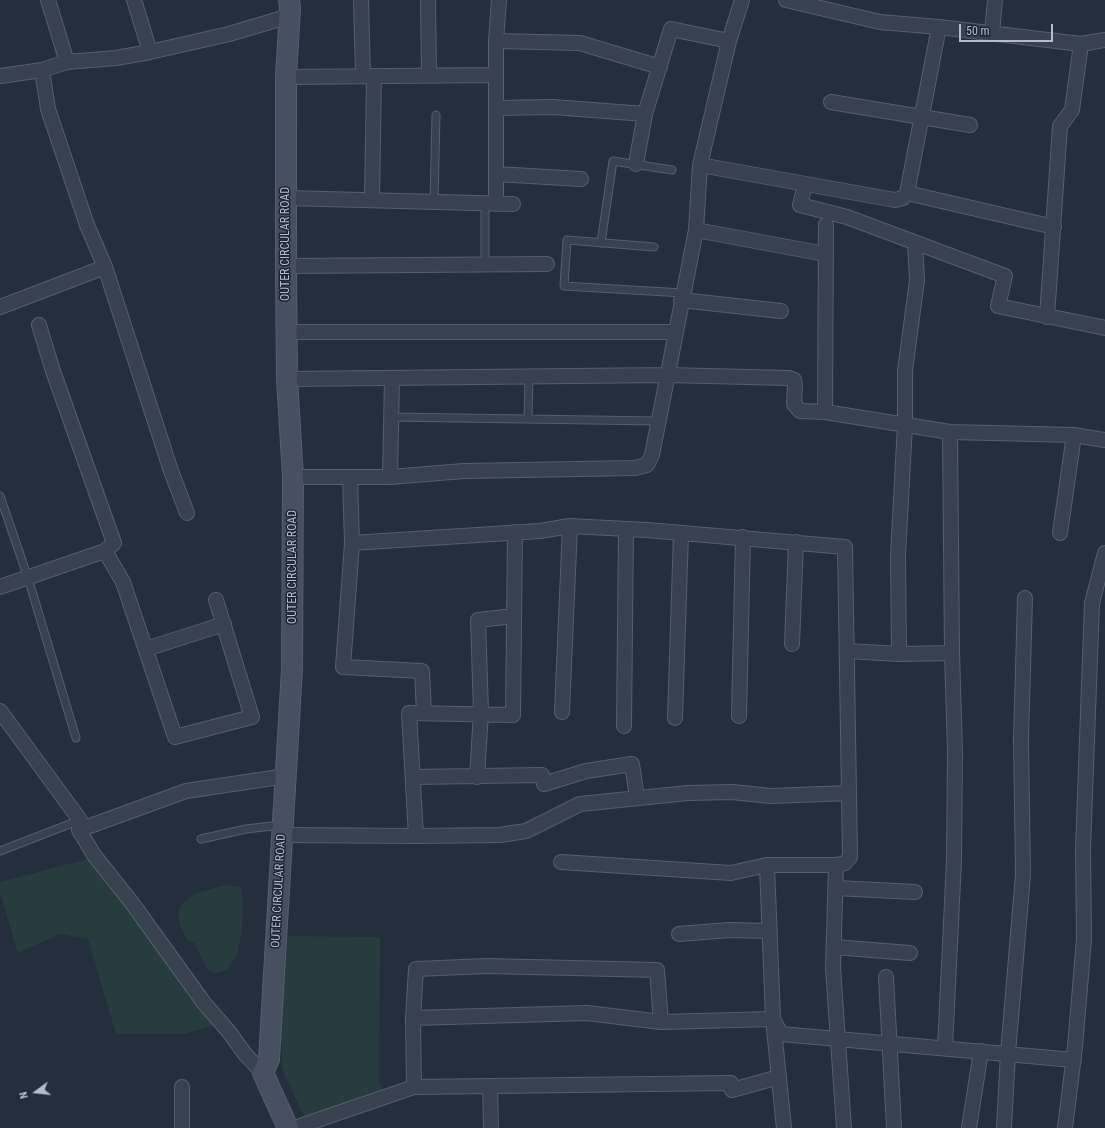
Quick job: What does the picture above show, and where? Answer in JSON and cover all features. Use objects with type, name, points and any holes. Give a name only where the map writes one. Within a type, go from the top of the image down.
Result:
[{"type":"main road","name":"OUTER CIRCULAR ROAD","points":[[263,1073],[269,1059],[292,669],[293,477],[287,379],[286,332],[286,76],[291,2]]},
{"type":"main road","points":[[263,1073],[288,1128]]},
{"type":"street","points":[[48,0],[67,62]]},
{"type":"street","points":[[134,0],[150,52]]},
{"type":"street","points":[[361,0],[368,76],[372,200]]},
{"type":"street","points":[[428,0],[429,75]]},
{"type":"street","points":[[490,204],[496,174],[496,41],[499,0]]},
{"type":"street","points":[[293,477],[390,477],[464,471],[635,468],[647,465],[652,455],[696,230],[700,165],[729,41],[742,0]]},
{"type":"street","points":[[786,0],[880,22],[939,27],[1080,44],[1105,40]]},
{"type":"street","points":[[992,33],[995,0]]},
{"type":"street","points":[[0,76],[42,70],[67,62],[116,58],[150,52],[229,34],[283,18],[291,2]]},
{"type":"street","points":[[700,165],[895,200],[903,198],[907,193],[923,117],[939,27]]},
{"type":"street","points":[[636,164],[646,114],[671,29],[729,41]]},
{"type":"street","points":[[496,41],[580,43],[660,68]]},
{"type":"street","points":[[1047,316],[1060,126],[1072,110],[1080,44]]},
{"type":"street","points":[[42,70],[48,109],[87,226],[104,268],[171,471],[187,513]]},
{"type":"street","points":[[286,76],[496,75]]},
{"type":"street","points":[[831,102],[970,125]]},
{"type":"street","points":[[496,108],[553,107],[646,114]]},
{"type":"street","points":[[496,174],[581,179]]},
{"type":"street","points":[[805,184],[800,205],[847,217],[1005,276],[998,306],[1105,328]]},
{"type":"street","points":[[907,193],[1054,227]]},
{"type":"street","points":[[286,198],[513,204]]},
{"type":"street","points":[[824,412],[826,225]]},
{"type":"street","points":[[696,230],[825,254]]},
{"type":"street","points":[[898,654],[898,555],[905,425],[905,371],[917,280],[915,243]]},
{"type":"street","points":[[286,266],[547,264]]},
{"type":"street","points":[[0,307],[104,268]]},
{"type":"street","points":[[682,296],[781,311]]},
{"type":"street","points":[[0,587],[105,551],[114,543],[53,371],[39,325]]},
{"type":"street","points":[[286,332],[675,332]]},
{"type":"street","points":[[287,379],[667,375],[789,378],[794,380],[794,404],[797,409],[950,432],[1074,435],[1105,440]]},
{"type":"street","points":[[390,477],[392,378]]},
{"type":"street","points":[[945,1048],[954,860],[955,751],[952,653],[950,432]]},
{"type":"street","points":[[1060,534],[1074,435]]},
{"type":"street","points":[[350,478],[352,543],[343,667],[422,671],[424,713]]},
{"type":"street","points":[[352,543],[540,531],[570,526],[743,537],[845,547],[850,857],[845,863],[836,865],[767,865],[731,873],[561,862]]},
{"type":"street","points":[[562,712],[570,526]]},
{"type":"street","points":[[624,726],[626,529]]},
{"type":"street","points":[[416,836],[410,713],[514,715],[515,532]]},
{"type":"street","points":[[675,718],[681,533]]},
{"type":"street","points":[[740,716],[743,537]]},
{"type":"street","points":[[792,644],[796,542]]},
{"type":"street","points":[[105,551],[123,582],[175,737],[252,717],[216,600]]},
{"type":"street","points":[[1065,1128],[1074,1060],[1084,939],[1083,849],[1092,603],[1105,553]]},
{"type":"street","points":[[1004,1128],[1008,1053],[1023,875],[1021,739],[1025,598]]},
{"type":"street","points":[[477,777],[481,714],[478,620],[514,616]]},
{"type":"street","points":[[146,648],[224,624]]},
{"type":"street","points":[[847,651],[898,654],[952,653]]},
{"type":"street","points":[[0,711],[80,825],[94,855],[132,903],[204,1003],[229,1032],[245,1054],[263,1073]]},
{"type":"street","points":[[413,778],[542,775],[544,784],[586,771],[632,764],[637,798]]},
{"type":"street","points":[[80,825],[186,791],[286,776]]},
{"type":"street","points":[[283,830],[416,836],[500,835],[526,831],[580,804],[688,793],[732,792],[771,796],[849,793]]},
{"type":"street","points":[[767,865],[774,1019],[784,1128]]},
{"type":"street","points":[[836,865],[833,968],[844,1128]]},
{"type":"street","points":[[836,888],[916,892]]},
{"type":"street","points":[[679,934],[729,930],[770,931]]},
{"type":"street","points":[[834,947],[910,953]]},
{"type":"street","points":[[414,1087],[413,1018],[416,969],[487,966],[658,970],[660,1022]]},
{"type":"street","points":[[886,977],[894,1128]]},
{"type":"street","points":[[413,1018],[588,1013],[660,1022],[774,1019]]},
{"type":"street","points":[[774,1019],[781,1034],[1074,1060]]},
{"type":"street","points":[[969,1128],[980,1051]]},
{"type":"street","points":[[294,1128],[414,1087],[731,1083],[732,1090],[779,1077]]},
{"type":"street","points":[[490,1086],[491,1128]]},
{"type":"street","points":[[182,1087],[182,1128]]},
{"type":"lane","points":[[434,202],[436,115]]},
{"type":"lane","points":[[601,243],[613,161],[672,170]]},
{"type":"lane","points":[[485,264],[490,204]]},
{"type":"lane","points":[[654,247],[567,240],[564,286],[682,296]]},
{"type":"lane","points":[[528,420],[529,377]]},
{"type":"lane","points":[[391,417],[658,421]]},
{"type":"lane","points":[[0,496],[28,578],[76,738]]},
{"type":"lane","points":[[0,851],[80,825]]},
{"type":"lane","points":[[201,839],[246,828],[283,830]]},
{"type":"green space","points":[[91,858],[215,1025],[184,1034],[116,1034],[88,939],[60,934],[18,953],[0,893],[0,882]]},
{"type":"green space","points":[[225,885],[241,887],[243,903],[242,929],[237,955],[227,970],[214,973],[207,969],[194,943],[187,940],[180,925],[178,912],[184,902],[196,893]]},
{"type":"green space","points":[[288,936],[380,937],[379,1083],[387,1096],[306,1121],[282,1068],[281,1017]]}]
